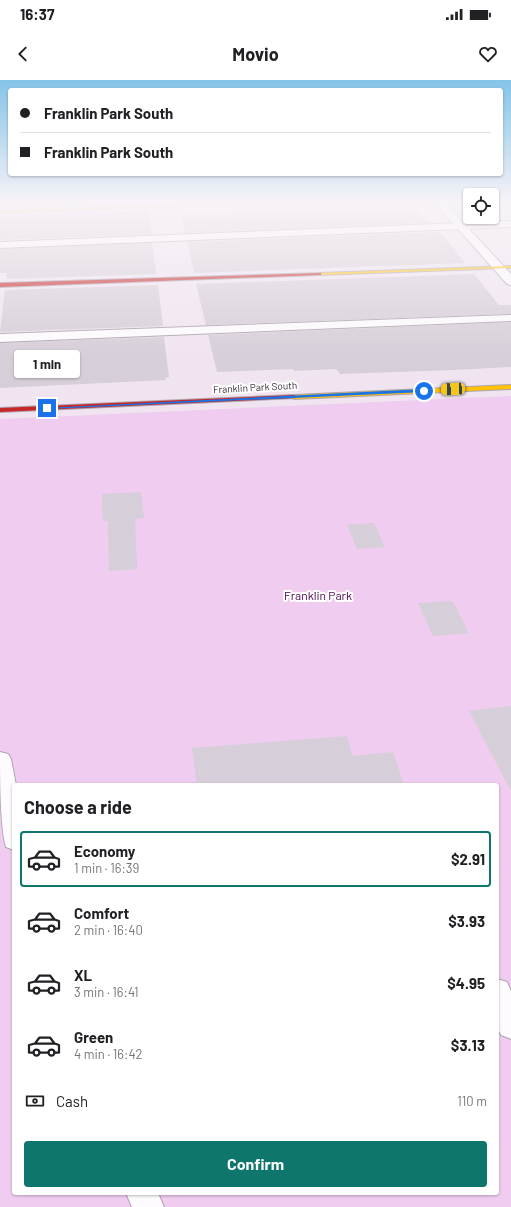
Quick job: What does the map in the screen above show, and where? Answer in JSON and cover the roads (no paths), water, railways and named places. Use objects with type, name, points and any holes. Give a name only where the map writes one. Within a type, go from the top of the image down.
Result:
[{"type":"street","points":[[486,254],[511,281]]},
{"type":"street","points":[[0,285],[511,266]]},
{"type":"street","name":"Franklin Park South","points":[[0,410],[511,387]]},
{"type":"lane","points":[[0,338],[511,318]]},
{"type":"lane","points":[[0,759],[11,797],[12,812]]},
{"type":"lane","points":[[499,995],[511,1027]]},
{"type":"lane","points":[[143,1195],[148,1207]]},
{"type":"park label","name":"Franklin Park","points":[[318,595]]}]
